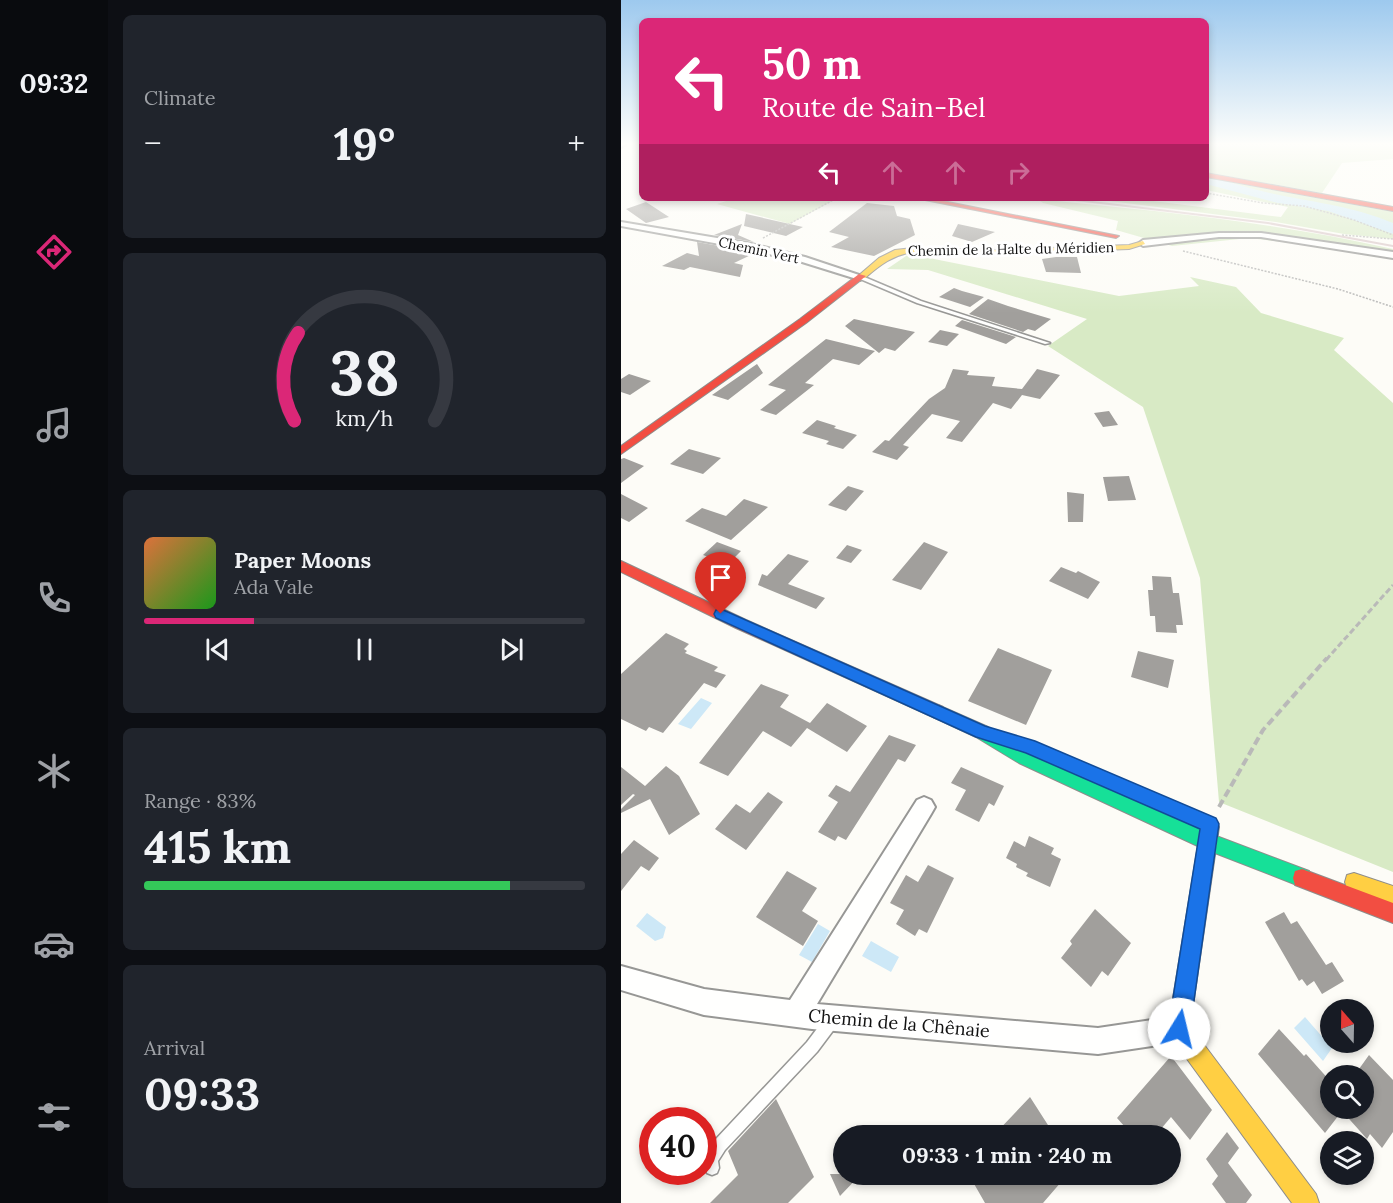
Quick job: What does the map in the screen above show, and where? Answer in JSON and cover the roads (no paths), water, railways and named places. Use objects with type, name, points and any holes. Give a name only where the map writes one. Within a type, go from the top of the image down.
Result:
[{"type":"street","points":[[1344,200],[1393,209]]},
{"type":"street","points":[[932,201],[1135,238],[1143,243]]},
{"type":"street","name":"Chemin Vert","points":[[621,224],[769,251],[860,277]]},
{"type":"street","name":"Chemin de la Halte du Méridien","points":[[621,451],[668,418],[674,411],[815,314],[889,256],[906,250],[997,252],[1129,247],[1143,243],[1219,235],[1261,235],[1393,255]]},
{"type":"street","points":[[621,566],[741,624],[982,732],[1029,747],[1108,780]]},
{"type":"street","points":[[982,732],[1025,758],[1208,842],[1393,913]]},
{"type":"street","points":[[796,1014],[924,807]]},
{"type":"street","points":[[1210,824],[1179,1029],[1307,1203]]},
{"type":"street","points":[[1297,861],[1393,895]]},
{"type":"street","name":"Chemin de la Chênaie","points":[[621,978],[704,1002],[834,1018],[1098,1041],[1179,1029]]},
{"type":"lane","points":[[860,277],[919,302],[1047,343]]},
{"type":"lane","points":[[717,1150],[812,1047],[834,1018]]},
{"type":"water","points":[[701,698],[712,703],[691,729],[678,724]]},
{"type":"water","points":[[647,913],[666,927],[663,938],[655,941],[636,926]]},
{"type":"water","points":[[818,924],[830,931],[812,962],[799,955]]},
{"type":"water","points":[[871,941],[899,957],[891,972],[862,956]]},
{"type":"water","points":[[1305,1017],[1320,1034],[1320,1053],[1329,1053],[1323,1061],[1294,1028]]},
{"type":"waterway","points":[[1285,200],[1330,207],[1368,218],[1393,229]]},
{"type":"railway","points":[[1084,201],[1268,223],[1393,246]]}]
